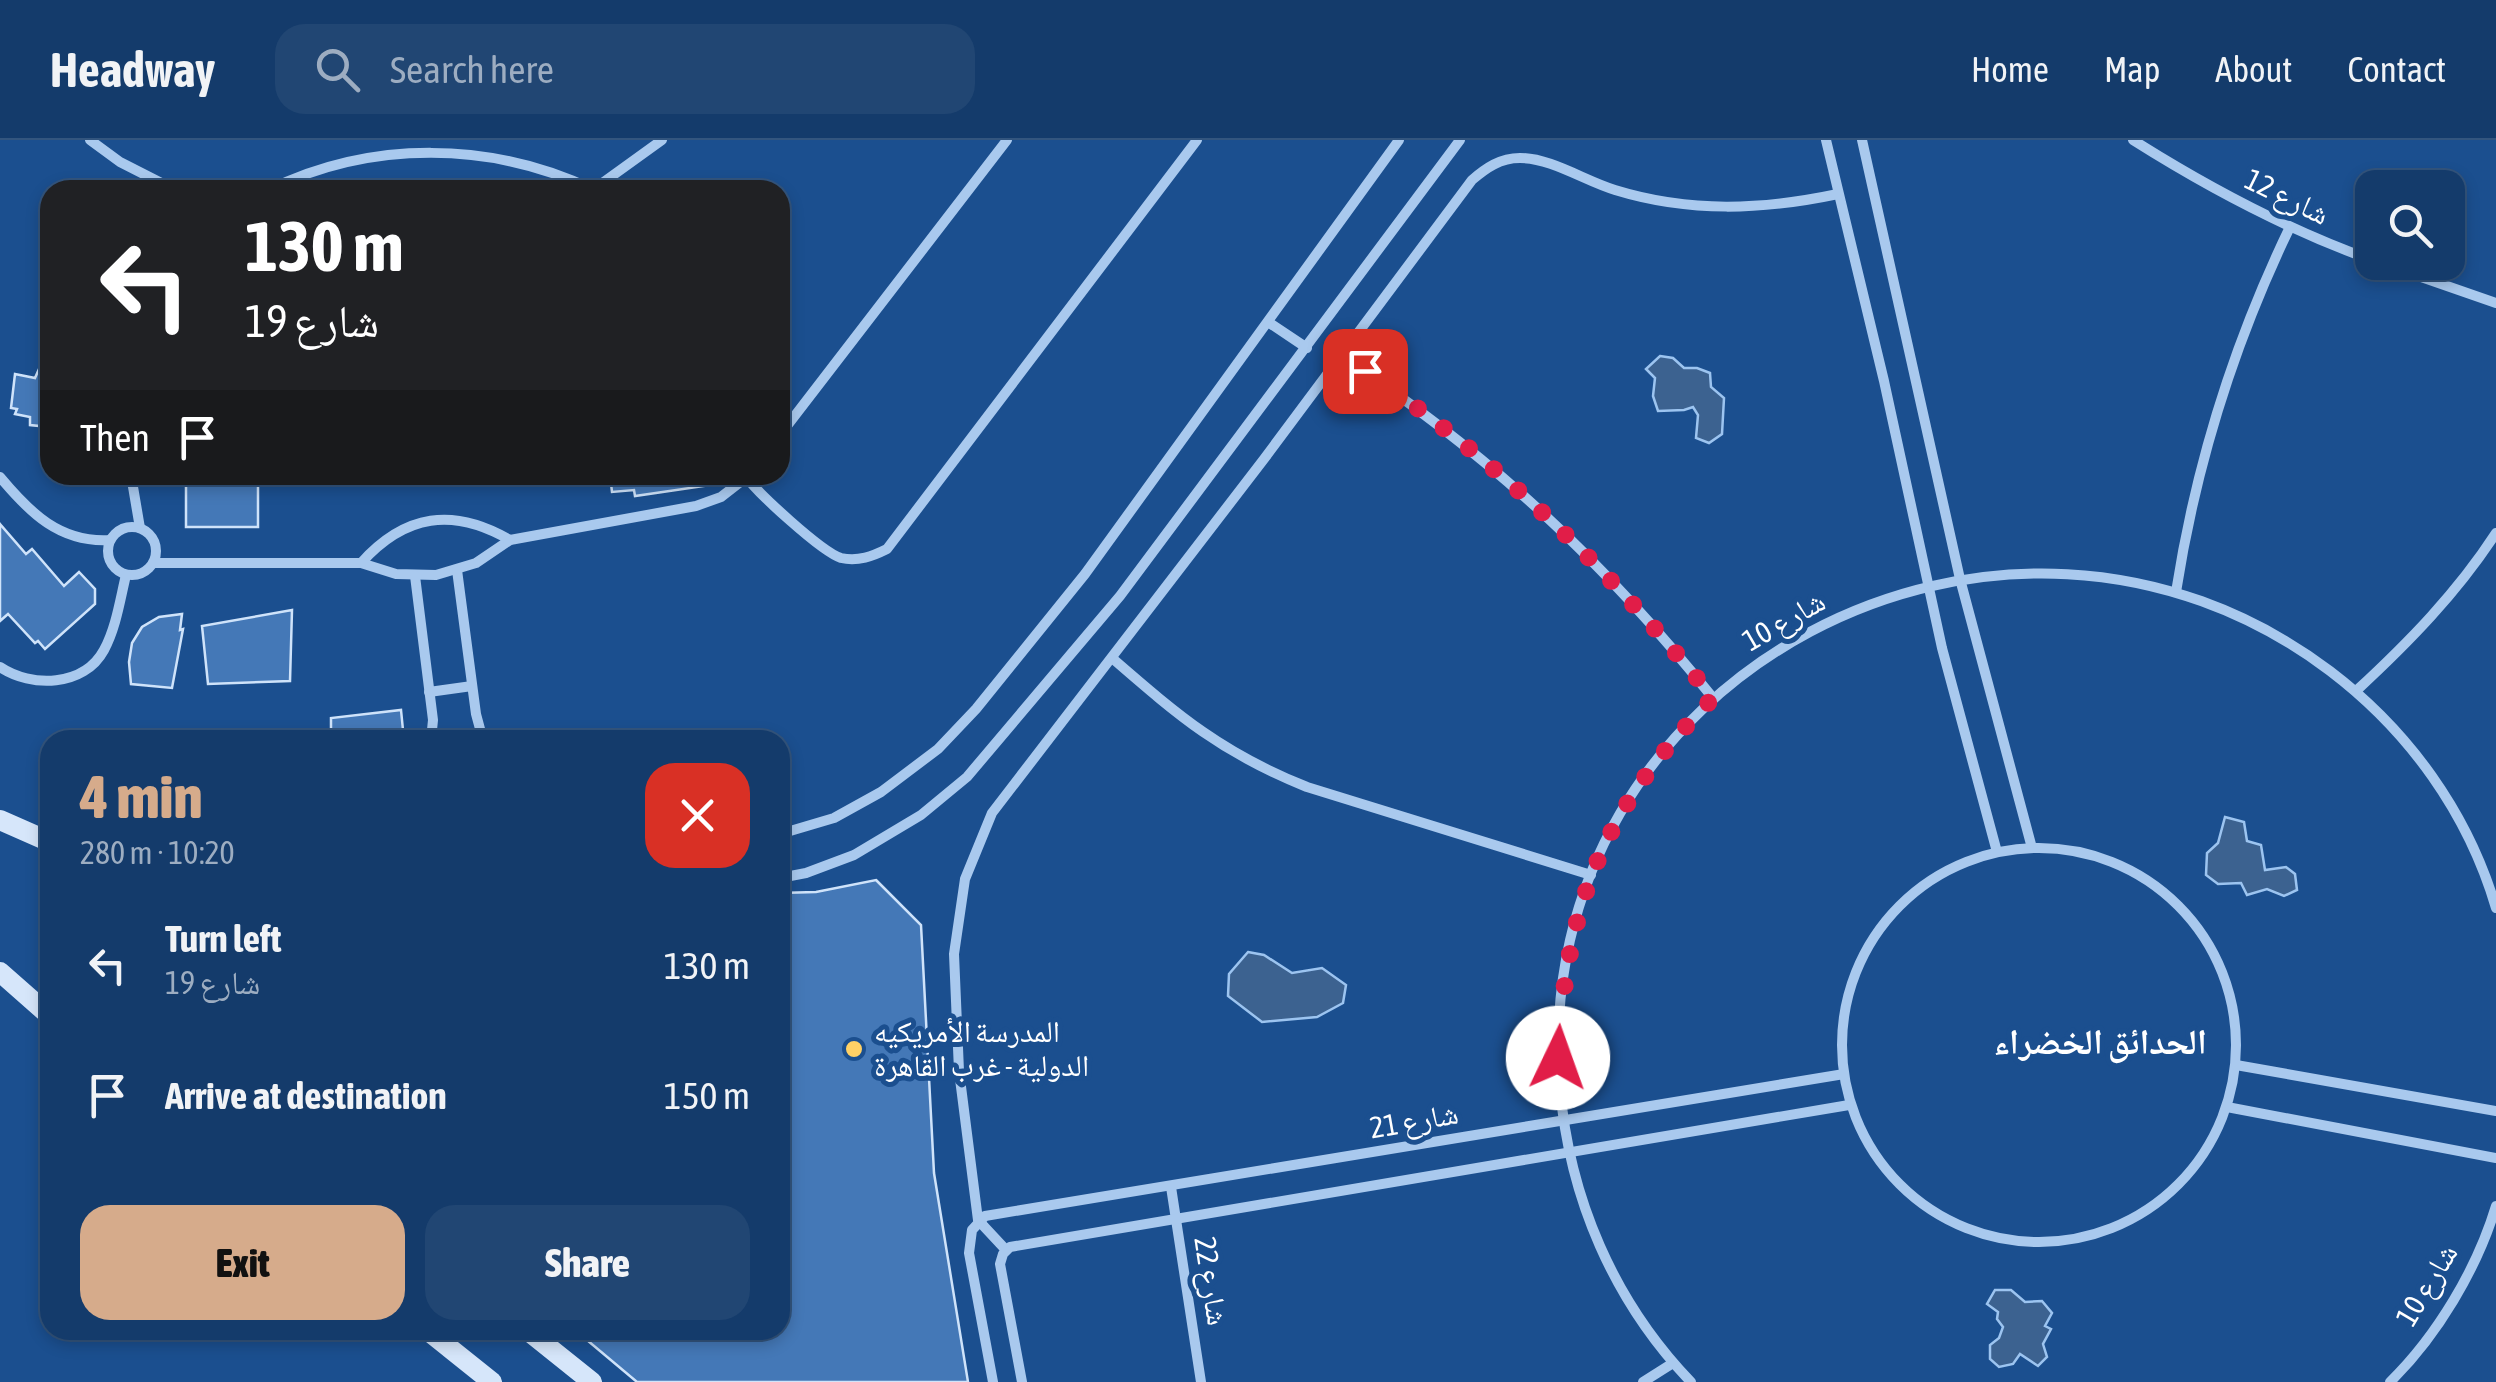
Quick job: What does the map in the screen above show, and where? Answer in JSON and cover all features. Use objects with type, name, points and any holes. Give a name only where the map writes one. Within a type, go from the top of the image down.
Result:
[{"type":"street","points":[[90,140],[120,162],[155,180]]},
{"type":"street","points":[[608,180],[662,140]]},
{"type":"street","points":[[790,422],[1007,140]]},
{"type":"street","points":[[756,485],[832,554],[866,558],[888,549],[1198,140]]},
{"type":"street","points":[[790,831],[834,818],[882,792],[938,749],[976,708],[1085,574],[1399,140]]},
{"type":"street","points":[[790,876],[854,855],[921,815],[966,777],[1120,596],[1460,140]]},
{"type":"street","points":[[1826,140],[1884,380],[1928,586],[1998,852]]},
{"type":"street","points":[[1862,140],[1960,579],[2032,848]]},
{"type":"street","name":"شارع 12","points":[[2133,140],[2216,190],[2290,228],[2355,253]]},
{"type":"street","points":[[293,180],[347,159],[410,150],[488,155],[535,165],[570,180]]},
{"type":"street","points":[[1022,1382],[1000,1264],[1006,1250],[978,1220],[960,1072],[955,984],[956,927],[965,879],[992,813],[1472,180],[1489,166],[1504,160],[1537,160],[1614,190],[1703,207],[1748,208],[1838,194]]},
{"type":"street","points":[[2176,592],[2195,484],[2226,379],[2244,327],[2290,228]]},
{"type":"street","name":"شارع 12","points":[[2430,280],[2496,303]]},
{"type":"street","points":[[1268,322],[1307,348]]},
{"type":"street","points":[[1342,356],[1425,413],[1542,510],[1614,581],[1713,698]]},
{"type":"street","points":[[0,477],[41,521],[64,534],[90,541],[110,540]]},
{"type":"street","points":[[133,485],[140,528]]},
{"type":"street","points":[[154,564],[361,563],[415,576],[476,563],[510,540],[696,506],[721,497],[736,485]]},
{"type":"street","points":[[361,563],[397,531],[420,522],[467,521],[510,540]]},
{"type":"street","points":[[128,526],[140,528],[156,542],[154,564],[146,571],[126,575],[110,561],[110,540],[128,526]]},
{"type":"street","points":[[2356,691],[2402,649],[2496,534]]},
{"type":"street","points":[[457,570],[481,730]]},
{"type":"street","name":"شارع 10","points":[[1691,1382],[1636,1313],[1605,1259],[1584,1208],[1563,1121],[1558,1058],[1561,996],[1572,934],[1591,875],[1608,838],[1649,770],[1713,698],[1761,660],[1813,628],[1869,603],[1928,586],[2014,573],[2122,580],[2176,592],[2227,610],[2276,634],[2356,691],[2407,742],[2450,801],[2483,865],[2496,908]]},
{"type":"street","points":[[0,667],[39,683],[75,676],[102,654],[126,575]]},
{"type":"street","points":[[415,576],[432,730]]},
{"type":"street","points":[[1112,658],[1183,721],[1264,770],[1591,875]]},
{"type":"street","points":[[429,692],[472,686]]},
{"type":"street","points":[[0,820],[40,837]]},
{"type":"street","points":[[0,832],[23,828],[40,831]]},
{"type":"street","points":[[2032,848],[2074,851],[2114,863],[2152,883],[2183,910],[2209,944],[2226,982],[2236,1023],[2236,1064],[2227,1107],[2204,1154],[2170,1194],[2126,1223],[2076,1240],[2018,1242],[1962,1228],[1914,1198],[1874,1156],[1850,1105],[1844,1074],[1844,1015],[1861,958],[1895,910],[1942,873],[1998,852],[2032,848]]},
{"type":"street","points":[[2483,865],[2496,859]]},
{"type":"street","points":[[0,972],[40,1007]]},
{"type":"street","points":[[2236,1064],[2496,1110]]},
{"type":"street","name":"شارع 21","points":[[978,1220],[992,1214],[1844,1074]]},
{"type":"street","name":"شارع 21","points":[[1006,1250],[1020,1244],[1176,1221],[1850,1105]]},
{"type":"street","points":[[2227,1107],[2496,1158]]},
{"type":"street","name":"شارع 22","points":[[1171,1187],[1200,1382]]},
{"type":"street","name":"شارع 10","points":[[2390,1382],[2434,1328],[2458,1289],[2496,1206]]},
{"type":"street","points":[[978,1220],[972,1230],[970,1253],[993,1382]]},
{"type":"street","points":[[440,1340],[492,1382]]},
{"type":"street","points":[[540,1340],[592,1382]]},
{"type":"street","points":[[1643,1382],[1673,1363]]},
{"type":"water","points":[[1660,356],[1673,358],[1684,368],[1710,373],[1711,387],[1724,398],[1722,434],[1709,443],[1696,438],[1698,415],[1693,407],[1658,411],[1653,396],[1655,378],[1646,369]]},
{"type":"water","points":[[2225,817],[2244,822],[2247,841],[2261,845],[2265,870],[2286,867],[2295,874],[2297,890],[2284,896],[2267,889],[2247,895],[2241,883],[2218,884],[2206,875],[2207,853],[2218,843]]},
{"type":"water","points":[[1248,952],[1264,955],[1292,973],[1322,968],[1346,985],[1343,1003],[1317,1017],[1262,1022],[1228,996],[1229,974]]},
{"type":"water","points":[[1995,1290],[2011,1290],[2025,1302],[2042,1301],[2052,1313],[2045,1326],[2051,1329],[2043,1344],[2047,1357],[2038,1366],[2020,1354],[2013,1364],[1999,1367],[1990,1359],[1990,1345],[1999,1338],[2003,1327],[1997,1319],[1998,1312],[1987,1304]]},
{"type":"building","points":[[40,367],[40,426],[30,425],[30,417],[15,414],[17,409],[11,408],[15,374],[35,378]]},
{"type":"building","points":[[186,485],[258,485],[258,527],[186,527]]},
{"type":"building","points":[[611,485],[704,485],[635,496],[634,490],[612,492]]},
{"type":"building","points":[[0,524],[26,554],[32,549],[64,586],[79,572],[95,589],[95,604],[45,649],[8,614],[0,621]]},
{"type":"building","points":[[292,610],[290,681],[208,684],[202,626]]},
{"type":"building","points":[[182,614],[172,688],[131,684],[132,643],[142,627],[159,617]]},
{"type":"building","points":[[401,710],[403,730],[331,730],[331,718]]},
{"type":"building","name":"المدرسة الأمريكيه الدولية - غرب القاهرة","points":[[876,880],[921,925],[934,1173],[968,1382],[637,1382],[587,1340],[790,1340],[790,893],[816,892]]},
{"type":"place","name":"المدرسة الأمريكيه الدولية - غرب القاهرة","points":[[854,1049]]},
{"type":"district","name":"الحدائق الخضراء","points":[[2100,1042]]},
{"type":"route","points":[[1365,371],[1479,454],[1542,510],[1660,631],[1713,698],[1649,770],[1627,803],[1591,875],[1566,965],[1558,1058]]}]
